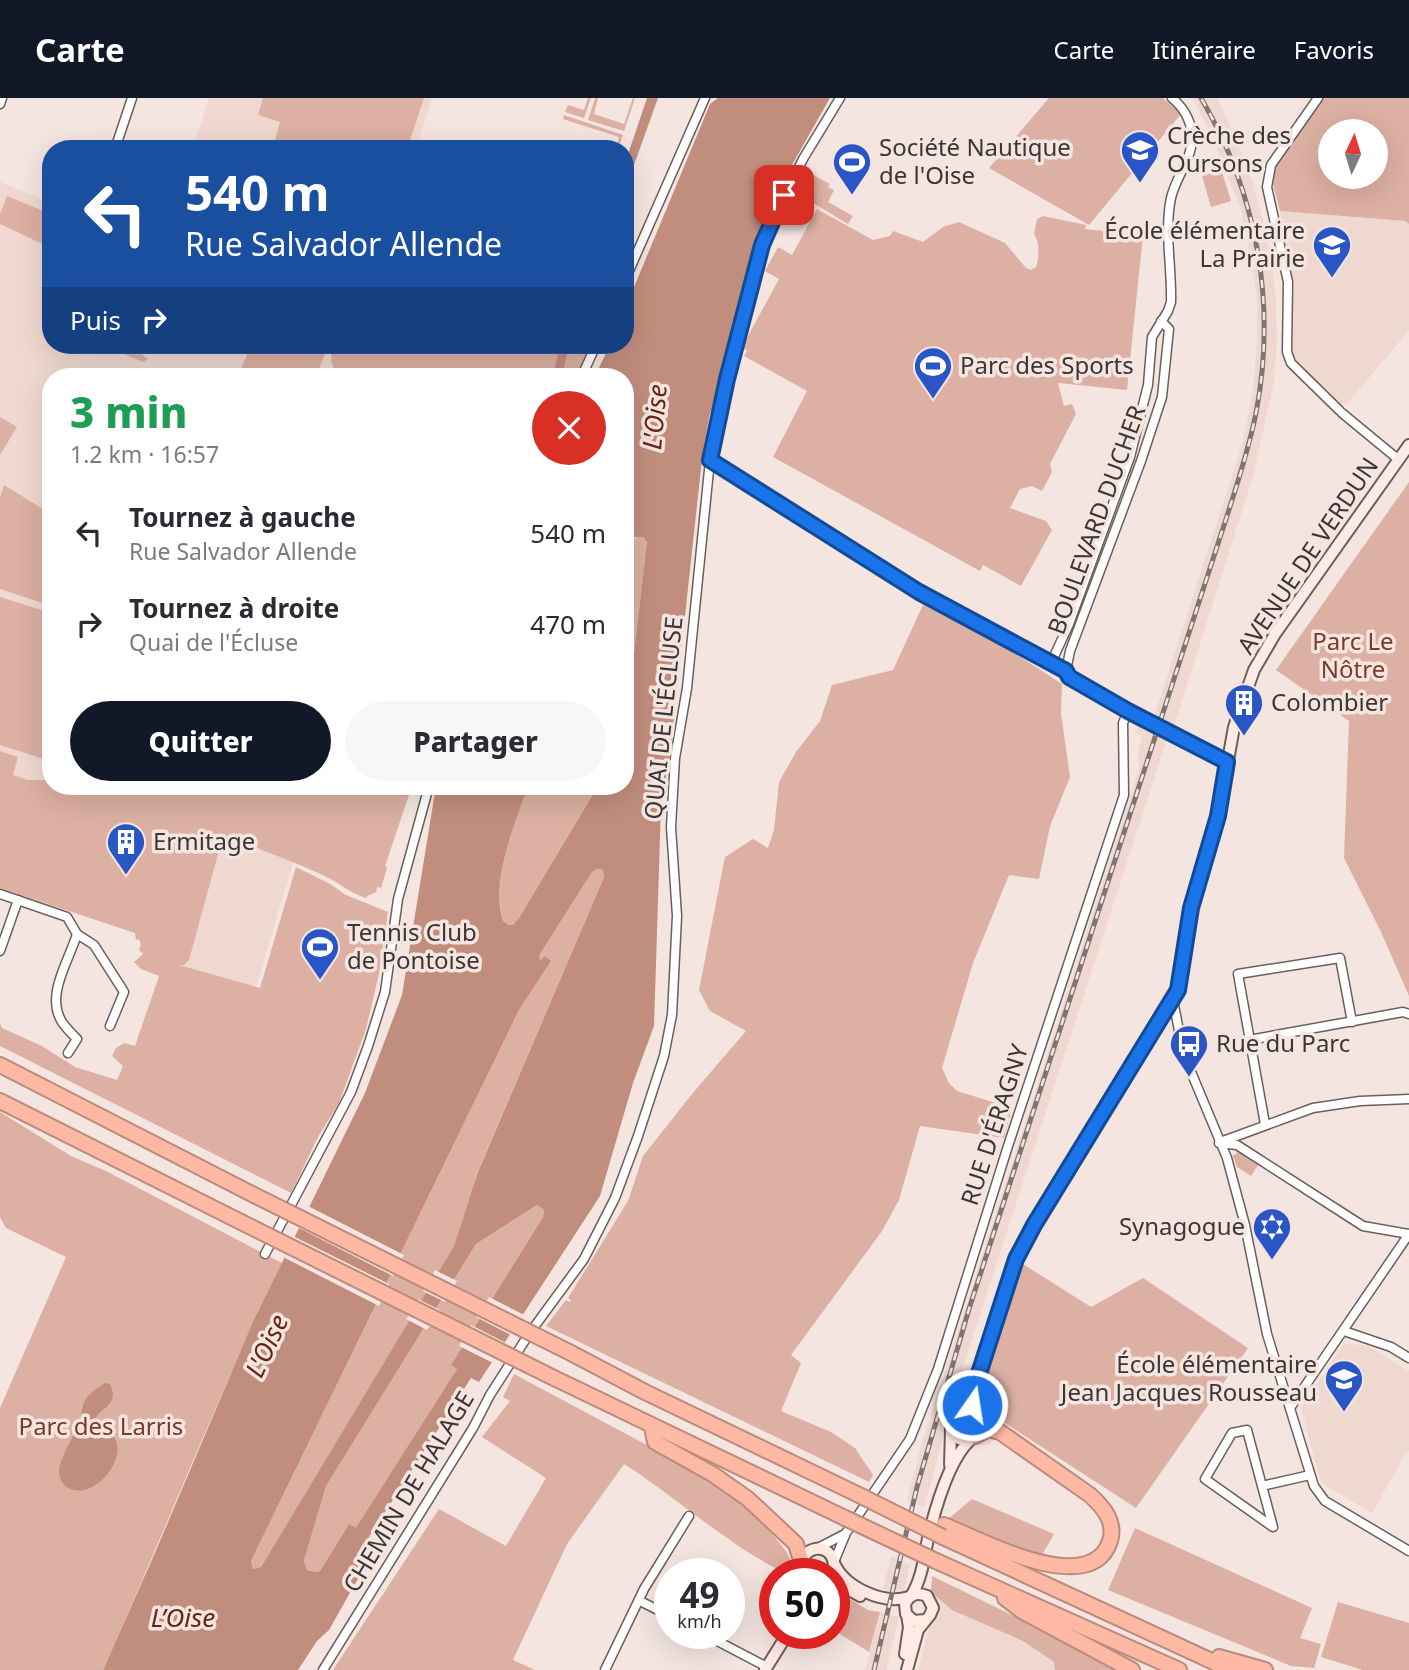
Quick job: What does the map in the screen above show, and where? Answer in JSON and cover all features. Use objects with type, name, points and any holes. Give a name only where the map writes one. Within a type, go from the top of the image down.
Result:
[{"type":"highway","points":[[0,1065],[645,1392],[921,1526],[1056,1566],[1077,1566],[1092,1561],[1104,1552],[1111,1539],[1109,1517],[1090,1495],[1000,1432],[988,1429],[973,1438]]},
{"type":"highway","points":[[0,1101],[652,1427],[930,1560],[1180,1670]]},
{"type":"highway","points":[[652,1427],[655,1442],[714,1475],[765,1513],[796,1544],[800,1558]]},
{"type":"highway","points":[[943,1531],[1230,1670]]},
{"type":"highway","points":[[987,1585],[1022,1611],[1132,1670]]},
{"type":"highway","points":[[1170,1643],[1265,1670]]},
{"type":"main road","name":"AVENUE DE VERDUN","points":[[976,1418],[972,1405],[974,1389],[1016,1259],[1179,986],[1191,908],[1218,816],[1239,710],[1260,659],[1409,445]]},
{"type":"main road","name":"AVENUE DE VERDUN","points":[[956,1415],[974,1389]]},
{"type":"main road","points":[[905,1670],[917,1632],[933,1609],[926,1588],[930,1532],[948,1475],[979,1426],[976,1418],[967,1412],[956,1415],[951,1422],[948,1475]]},
{"type":"main road","points":[[951,1430],[957,1439],[973,1438]]},
{"type":"main road","points":[[805,1558],[815,1549],[827,1551],[830,1558]]},
{"type":"main road","points":[[905,1670],[908,1631],[905,1605],[930,1560]]},
{"type":"main road","points":[[850,1581],[871,1594],[892,1599],[921,1594],[930,1599]]},
{"type":"main road","points":[[850,1590],[869,1600],[900,1608],[914,1621],[925,1620]]},
{"type":"main road","points":[[766,1669],[778,1649]]},
{"type":"street","points":[[0,104],[2,98]]},
{"type":"street","points":[[118,140],[132,98]]},
{"type":"street","points":[[634,260],[705,98]]},
{"type":"street","name":"QUAI DE L'ÉCLUSE","points":[[529,1334],[584,1259],[615,1198],[639,1136],[670,1033],[677,916],[671,827],[675,758],[687,688],[710,460],[727,379],[766,233],[803,159],[840,98]]},
{"type":"street","name":"BOULEVARD DUCHER","points":[[1051,663],[1069,624],[1130,457],[1151,366],[1152,337],[1171,302],[1168,229],[1171,195],[1191,150],[1192,141],[1187,116],[1172,98]]},
{"type":"street","points":[[1318,98],[1271,165],[1267,187],[1288,282],[1287,352],[1291,363],[1341,411],[1399,460]]},
{"type":"street","name":"BOULEVARD DUCHER","points":[[1066,671],[1070,651],[1162,397],[1169,329],[1161,321]]},
{"type":"street","points":[[1151,366],[1166,369]]},
{"type":"street","points":[[710,460],[919,592],[1066,671],[1069,677],[1128,711],[1227,762]]},
{"type":"street","name":"BOULEVARD DUCHER","points":[[1069,624],[1067,635],[1070,651]]},
{"type":"street","name":"RUE D'ÉRAGNY","points":[[836,1558],[846,1533],[910,1439],[931,1387],[1121,806],[1125,788],[1123,723],[1128,711]]},
{"type":"street","points":[[265,1254],[351,1092],[369,1046],[385,992],[398,900],[427,795]]},
{"type":"street","points":[[0,894],[67,916],[77,934],[94,945],[124,992],[110,1026]]},
{"type":"street","points":[[0,951],[19,900]]},
{"type":"street","points":[[68,1053],[77,1039],[62,1022],[55,1004],[58,987],[77,934]]},
{"type":"street","points":[[1265,1125],[1238,974],[1340,958],[1352,1022]]},
{"type":"street","points":[[1172,1000],[1182,1046],[1227,1158],[1268,1334],[1314,1486],[1325,1501],[1409,1550]]},
{"type":"street","points":[[1249,1040],[1409,1014]]},
{"type":"street","points":[[1219,1143],[1313,1108],[1360,1101],[1409,1099]]},
{"type":"street","points":[[1219,1143],[1237,1145],[1363,1226],[1409,1234],[1290,1408]]},
{"type":"street","points":[[1343,1331],[1391,1347],[1409,1358]]},
{"type":"street","name":"CHEMIN DE HALAGE","points":[[323,1670],[529,1334]]},
{"type":"street","points":[[1247,1430],[1262,1486],[1273,1527],[1205,1479],[1232,1433],[1247,1430]]},
{"type":"street","points":[[1262,1486],[1310,1475]]},
{"type":"street","points":[[606,1670],[644,1589],[689,1516]]},
{"type":"street","name":"RUE D'ÉRAGNY","points":[[815,1549],[846,1533]]},
{"type":"street","points":[[640,1601],[654,1608]]},
{"type":"street","points":[[730,1649],[766,1669]]},
{"type":"shaded area","points":[[209,98],[432,98],[419,140],[196,140]]},
{"type":"shaded area","points":[[1192,98],[1217,98],[1237,140],[1252,181],[1272,262],[1277,342],[1274,381],[1254,473],[1174,726],[1154,717],[1243,442],[1253,390],[1257,344],[1257,295],[1241,210],[1211,134]]},
{"type":"shaded area","points":[[0,182],[42,199],[42,354],[532,354],[542,368],[42,368],[42,795],[88,795],[387,868],[381,888],[377,887],[376,892],[366,898],[293,862],[256,988],[176,965],[139,950],[141,944],[139,939],[136,940],[135,933],[0,888]]},
{"type":"shaded area","points":[[1280,211],[1405,221],[1409,224],[1409,330],[1347,404],[1331,400],[1331,393],[1296,363],[1292,356],[1291,281]]},
{"type":"shaded area","points":[[1138,726],[1153,728],[1168,736],[960,1376],[924,1508],[907,1500],[922,1442],[1139,770],[1138,753],[1142,736],[1135,733]]},
{"type":"shaded area","points":[[1344,1344],[1366,1345],[1409,1371],[1409,1451],[1372,1513],[1321,1483],[1301,1407]]},
{"type":"shaded area","points":[[891,1556],[910,1565],[904,1591],[883,1589]]},
{"type":"shaded area","points":[[931,1592],[1034,1639],[1065,1670],[918,1670],[931,1622],[934,1599]]},
{"type":"shaded area","points":[[880,1612],[899,1617],[886,1670],[865,1670]]},
{"type":"green space","points":[[263,98],[424,98],[410,140],[275,140],[280,122],[258,115]]},
{"type":"green space","points":[[588,98],[591,98],[584,118],[565,112],[568,105],[584,110]]},
{"type":"green space","points":[[595,98],[598,98],[594,114],[624,124],[635,98],[624,131],[588,120]]},
{"type":"green space","points":[[1049,98],[1163,98],[1181,114],[1089,225],[989,168]]},
{"type":"green space","points":[[1322,98],[1409,98],[1409,224],[1405,221],[1280,211],[1272,172]]},
{"type":"green space","points":[[564,115],[623,135],[621,140],[618,140],[619,137],[563,119]]},
{"type":"green space","points":[[1221,169],[1231,201],[1211,207],[1202,176]]},
{"type":"green space","points":[[804,170],[830,184],[828,187],[834,190],[828,202],[853,216],[848,224],[793,191]]},
{"type":"green space","points":[[7,196],[42,210],[42,244],[0,224],[0,214]]},
{"type":"green space","name":"Parc des Sports","points":[[817,209],[873,240],[890,236],[893,231],[923,242],[943,227],[959,222],[1005,243],[1026,268],[1031,270],[1036,267],[1038,259],[1034,234],[1037,219],[1043,216],[1086,225],[1085,229],[1143,235],[1127,390],[1058,383],[1064,406],[1072,404],[1076,414],[1050,464],[1052,472],[1042,491],[1032,486],[1020,489],[1010,508],[1046,521],[1052,530],[1021,586],[983,565],[980,571],[773,457],[807,391],[744,356],[747,351],[742,347],[779,279],[765,271],[778,247],[792,255]]},
{"type":"green space","points":[[124,354],[142,354],[148,359],[143,362]]},
{"type":"green space","points":[[247,354],[325,354],[319,368],[241,368]]},
{"type":"green space","points":[[331,354],[587,354],[581,368],[334,368]]},
{"type":"green space","points":[[0,417],[17,427],[0,455]]},
{"type":"green space","name":"Parc Le Nôtre","points":[[1409,482],[1409,996],[1344,858],[1349,721],[1276,670]]},
{"type":"green space","points":[[4,485],[42,508],[42,603],[0,589],[0,498]]},
{"type":"green space","points":[[640,536],[646,540],[647,545],[634,655],[634,539]]},
{"type":"green space","points":[[0,597],[42,610],[42,758],[0,745]]},
{"type":"green space","points":[[923,605],[993,639],[1062,684],[1061,713],[1070,777],[1050,826],[1039,879],[1009,875],[973,963],[942,1068],[949,1083],[957,1091],[1012,1108],[1004,1138],[920,1126],[899,1200],[882,1231],[791,1355],[801,1363],[781,1411],[831,1432],[855,1448],[873,1475],[869,1482],[546,1326],[566,1300],[570,1302],[568,1298],[628,1201],[643,1156],[746,1031],[710,1011],[699,990],[725,857],[753,839],[768,848],[774,830],[779,782],[796,752],[820,721],[832,685],[893,670]]},
{"type":"green space","points":[[0,751],[18,757],[13,775],[28,780],[42,780],[42,795],[409,795],[385,866],[387,868],[381,888],[377,887],[376,892],[366,898],[327,877],[223,836],[189,960],[184,965],[179,965],[260,988],[296,867],[346,895],[388,912],[379,974],[366,1029],[339,1103],[318,1137],[291,1193],[0,1046],[0,1023],[2,1028],[42,1046],[75,1067],[117,1080],[123,1066],[112,1056],[116,1048],[124,1043],[135,1046],[159,976],[141,969],[134,962],[143,954],[139,950],[141,944],[139,939],[136,940],[135,933],[0,888]]},
{"type":"green space","points":[[525,795],[593,795],[516,923],[509,925],[503,921],[500,888],[511,835]]},
{"type":"green space","points":[[603,870],[604,877],[477,1173],[454,1246],[261,1567],[253,1569],[251,1561],[519,1010],[551,961],[545,956],[542,960],[538,957],[592,872]]},
{"type":"green space","name":"Parc des Larris","points":[[0,1112],[71,1156],[106,1171],[282,1263],[103,1670],[0,1670],[0,1408],[66,1257],[6,1228],[0,1217]]},
{"type":"green space","points":[[1238,1152],[1258,1165],[1251,1176],[1237,1167],[1233,1156]]},
{"type":"green space","points":[[537,1205],[544,1210],[543,1217],[451,1365],[457,1369],[362,1520],[356,1529],[349,1524],[320,1571],[307,1570],[304,1559],[326,1486],[476,1244]]},
{"type":"green space","points":[[1023,1264],[1091,1307],[1143,1278],[1248,1348],[1136,1508],[977,1405]]},
{"type":"green space","points":[[514,1374],[701,1474],[742,1503],[773,1535],[790,1558],[759,1559],[624,1464],[567,1544],[513,1660],[535,1670],[333,1670],[439,1509],[506,1546],[546,1478],[482,1437],[510,1401],[503,1397]]},
{"type":"green space","points":[[972,1499],[1054,1534],[1041,1557],[947,1520]]},
{"type":"green space","points":[[1135,1528],[1312,1608],[1300,1638],[1321,1644],[1314,1668],[1291,1666],[1108,1590]]},
{"type":"green space","points":[[932,1576],[1122,1670],[1055,1670],[1054,1662],[1023,1641],[952,1610],[931,1592]]},
{"type":"green space","points":[[850,1599],[868,1610],[880,1612],[869,1652],[850,1640]]},
{"type":"green space","points":[[1338,1602],[1409,1623],[1409,1670],[1363,1670],[1321,1657]]},
{"type":"water","points":[[647,98],[658,98],[634,165],[633,140]]},
{"type":"water","points":[[718,98],[830,98],[763,216],[710,413],[703,450],[670,754],[661,805],[654,1026],[633,1083],[600,1196],[479,1382],[471,1378],[369,1537],[378,1543],[329,1630],[317,1641],[298,1670],[103,1670],[253,1322],[365,1093],[402,995],[435,795],[525,795],[502,871],[500,905],[503,921],[509,925],[519,918],[593,795],[634,795],[634,654],[647,542],[643,537],[634,539],[634,368],[599,368],[606,354],[634,354],[634,287],[710,104]],"holes":[[[603,870],[604,877],[477,1174],[454,1246],[261,1567],[253,1569],[251,1561],[519,1010],[551,961],[545,956],[541,960],[540,954],[592,872]],[[537,1205],[544,1210],[543,1217],[451,1365],[457,1369],[356,1528],[349,1524],[320,1571],[307,1570],[304,1560],[326,1486],[476,1244]]]},
{"type":"water","points":[[558,354],[567,354],[564,368],[555,368]]},
{"type":"water","points":[[106,1383],[110,1384],[113,1397],[94,1420],[97,1427],[111,1434],[117,1444],[117,1457],[102,1480],[90,1488],[77,1491],[62,1483],[60,1465],[80,1421],[85,1400]]},
{"type":"pier","points":[[308,1206],[404,1255],[393,1276],[297,1227]]},
{"type":"pier","points":[[293,1236],[389,1284],[379,1306],[281,1256]]},
{"type":"pier","points":[[435,1270],[457,1281],[445,1302],[423,1291]]},
{"type":"pier","points":[[489,1297],[526,1316],[513,1336],[476,1317]]},
{"type":"pier","points":[[418,1299],[440,1310],[427,1330],[406,1319]]},
{"type":"pier","points":[[471,1325],[508,1344],[495,1364],[459,1346]]},
{"type":"waterway","points":[[731,469],[740,474]]},
{"type":"railway","points":[[874,1670],[917,1487],[969,1309],[1231,503],[1256,413],[1264,331],[1263,290],[1257,250],[1249,211],[1236,172],[1201,98]]},
{"type":"place","name":"Crèche des Oursons","points":[[1140,184]]},
{"type":"place","name":"Société Nautique de l'Oise","points":[[852,196]]},
{"type":"place","name":"École élémentaire La Prairie","points":[[1332,279]]},
{"type":"place","name":"Parc des Sports","points":[[933,400]]},
{"type":"place","name":"Colombier","points":[[1244,737]]},
{"type":"place","name":"Ermitage","points":[[126,876]]},
{"type":"place","name":"Tennis Club de Pontoise","points":[[320,981]]},
{"type":"place","name":"Rue du Parc","points":[[1189,1078]]},
{"type":"place","name":"Synagogue","points":[[1272,1261]]},
{"type":"place","name":"École élémentaire Jean Jacques Rousseau","points":[[1344,1413]]},
{"type":"route","points":[[784,195],[762,245],[727,379],[710,460],[919,592],[1066,671],[1069,677],[1128,711],[1227,762],[1218,816],[1186,929],[1178,990],[1034,1225],[1016,1259],[974,1389],[972,1405]]},
{"type":"water label","name":"L'Oise","points":[[655,417]]},
{"type":"water label","name":"L'Oise","points":[[267,1346]]},
{"type":"water label","name":"L’Oise","points":[[183,1618]]}]
